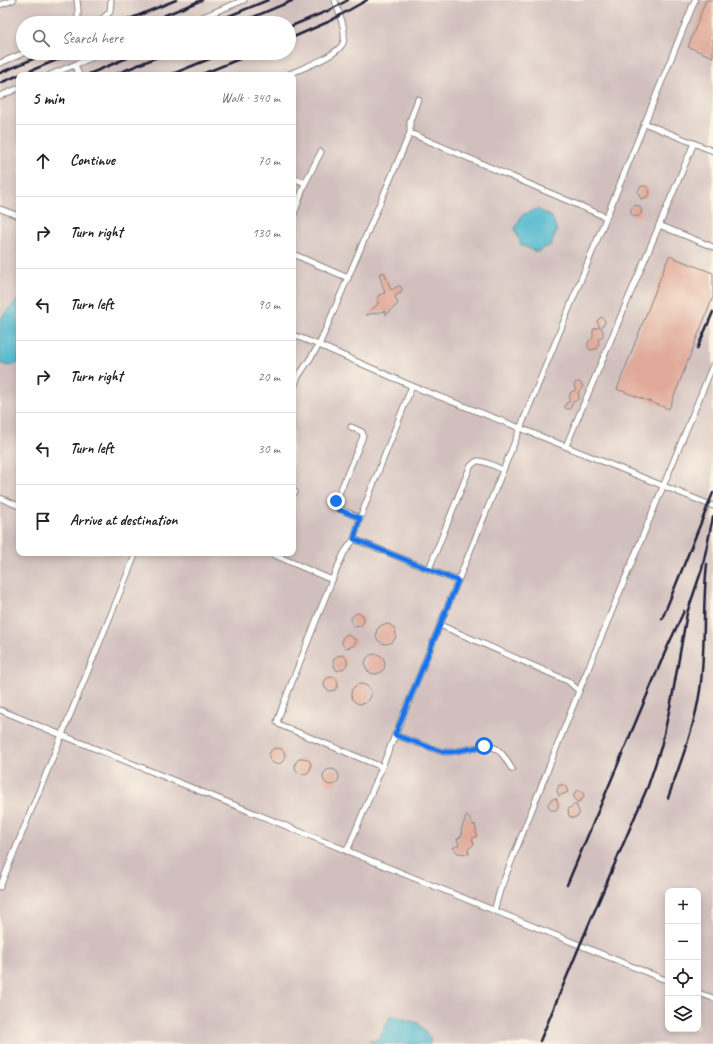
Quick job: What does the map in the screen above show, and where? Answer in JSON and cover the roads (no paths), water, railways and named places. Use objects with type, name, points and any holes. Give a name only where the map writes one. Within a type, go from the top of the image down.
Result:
[{"type":"lane","points":[[0,5],[13,0]]},
{"type":"lane","points":[[77,0],[78,16]]},
{"type":"lane","points":[[105,16],[110,12],[111,0]]},
{"type":"lane","points":[[205,16],[244,0]]},
{"type":"lane","points":[[294,72],[325,58],[338,50],[344,41],[344,30],[335,0]]},
{"type":"lane","points":[[347,851],[695,0]]},
{"type":"lane","points":[[0,63],[16,56]]},
{"type":"lane","points":[[58,72],[87,60]]},
{"type":"lane","points":[[75,65],[78,72]]},
{"type":"lane","points":[[0,96],[16,89]]},
{"type":"lane","points":[[296,382],[319,346],[410,133],[410,121],[418,99]]},
{"type":"lane","points":[[644,123],[713,151]]},
{"type":"lane","points":[[410,133],[606,217]]},
{"type":"lane","points":[[566,446],[694,143]]},
{"type":"lane","points":[[296,208],[305,183],[321,152]]},
{"type":"lane","points":[[296,179],[305,183]]},
{"type":"lane","points":[[0,209],[16,215]]},
{"type":"lane","points":[[659,225],[713,247]]},
{"type":"lane","points":[[296,255],[348,278]]},
{"type":"lane","points":[[296,336],[412,386],[566,446],[713,506]]},
{"type":"lane","points":[[494,911],[500,890],[579,691],[713,365]]},
{"type":"lane","points":[[382,767],[280,725],[277,722],[282,705],[332,580],[344,554],[354,539],[360,518],[412,386]]},
{"type":"lane","points":[[351,427],[362,432],[363,435],[336,504],[340,510],[360,518]]},
{"type":"lane","points":[[429,569],[470,467],[473,463],[478,461],[503,470]]},
{"type":"lane","points":[[0,498],[16,505]]},
{"type":"lane","points":[[354,539],[458,581]]},
{"type":"lane","points":[[0,887],[134,556]]},
{"type":"lane","points":[[277,556],[332,580]]},
{"type":"lane","points":[[440,625],[568,681],[579,691]]},
{"type":"lane","points":[[0,710],[665,980]]},
{"type":"lane","points":[[395,735],[443,752],[452,752],[484,746],[492,747],[497,749],[503,755],[512,769]]},
{"type":"lane","points":[[701,994],[713,998]]},
{"type":"water","points":[[537,209],[552,217],[557,231],[551,245],[537,252],[521,245],[515,229],[522,215]]},
{"type":"water","points":[[16,301],[16,364],[9,366],[0,363],[0,319]]},
{"type":"water","points":[[391,1015],[418,1023],[431,1039],[430,1044],[376,1044],[369,1040],[379,1039]]},
{"type":"railway","points":[[137,16],[176,0]]},
{"type":"railway","points":[[163,16],[202,0]]},
{"type":"railway","points":[[229,16],[268,0]]},
{"type":"railway","points":[[256,16],[294,0]]},
{"type":"railway","points":[[296,24],[332,9],[348,0]]},
{"type":"railway","points":[[296,36],[328,22],[367,0]]},
{"type":"railway","points":[[0,73],[31,60]]},
{"type":"railway","points":[[27,72],[57,60]]},
{"type":"railway","points":[[94,72],[122,60]]},
{"type":"railway","points":[[121,72],[150,60]]},
{"type":"railway","points":[[177,72],[207,60]]},
{"type":"railway","points":[[207,72],[237,60]]},
{"type":"railway","points":[[0,83],[16,76]]},
{"type":"railway","points":[[697,349],[713,312]]},
{"type":"railway","points":[[662,619],[713,493]]},
{"type":"railway","points":[[540,1041],[648,786],[661,747],[672,698],[687,613],[702,569],[713,517]]},
{"type":"railway","points":[[668,798],[691,731],[698,704],[702,674],[707,564]]},
{"type":"railway","points":[[567,885],[666,650],[684,611]]}]
